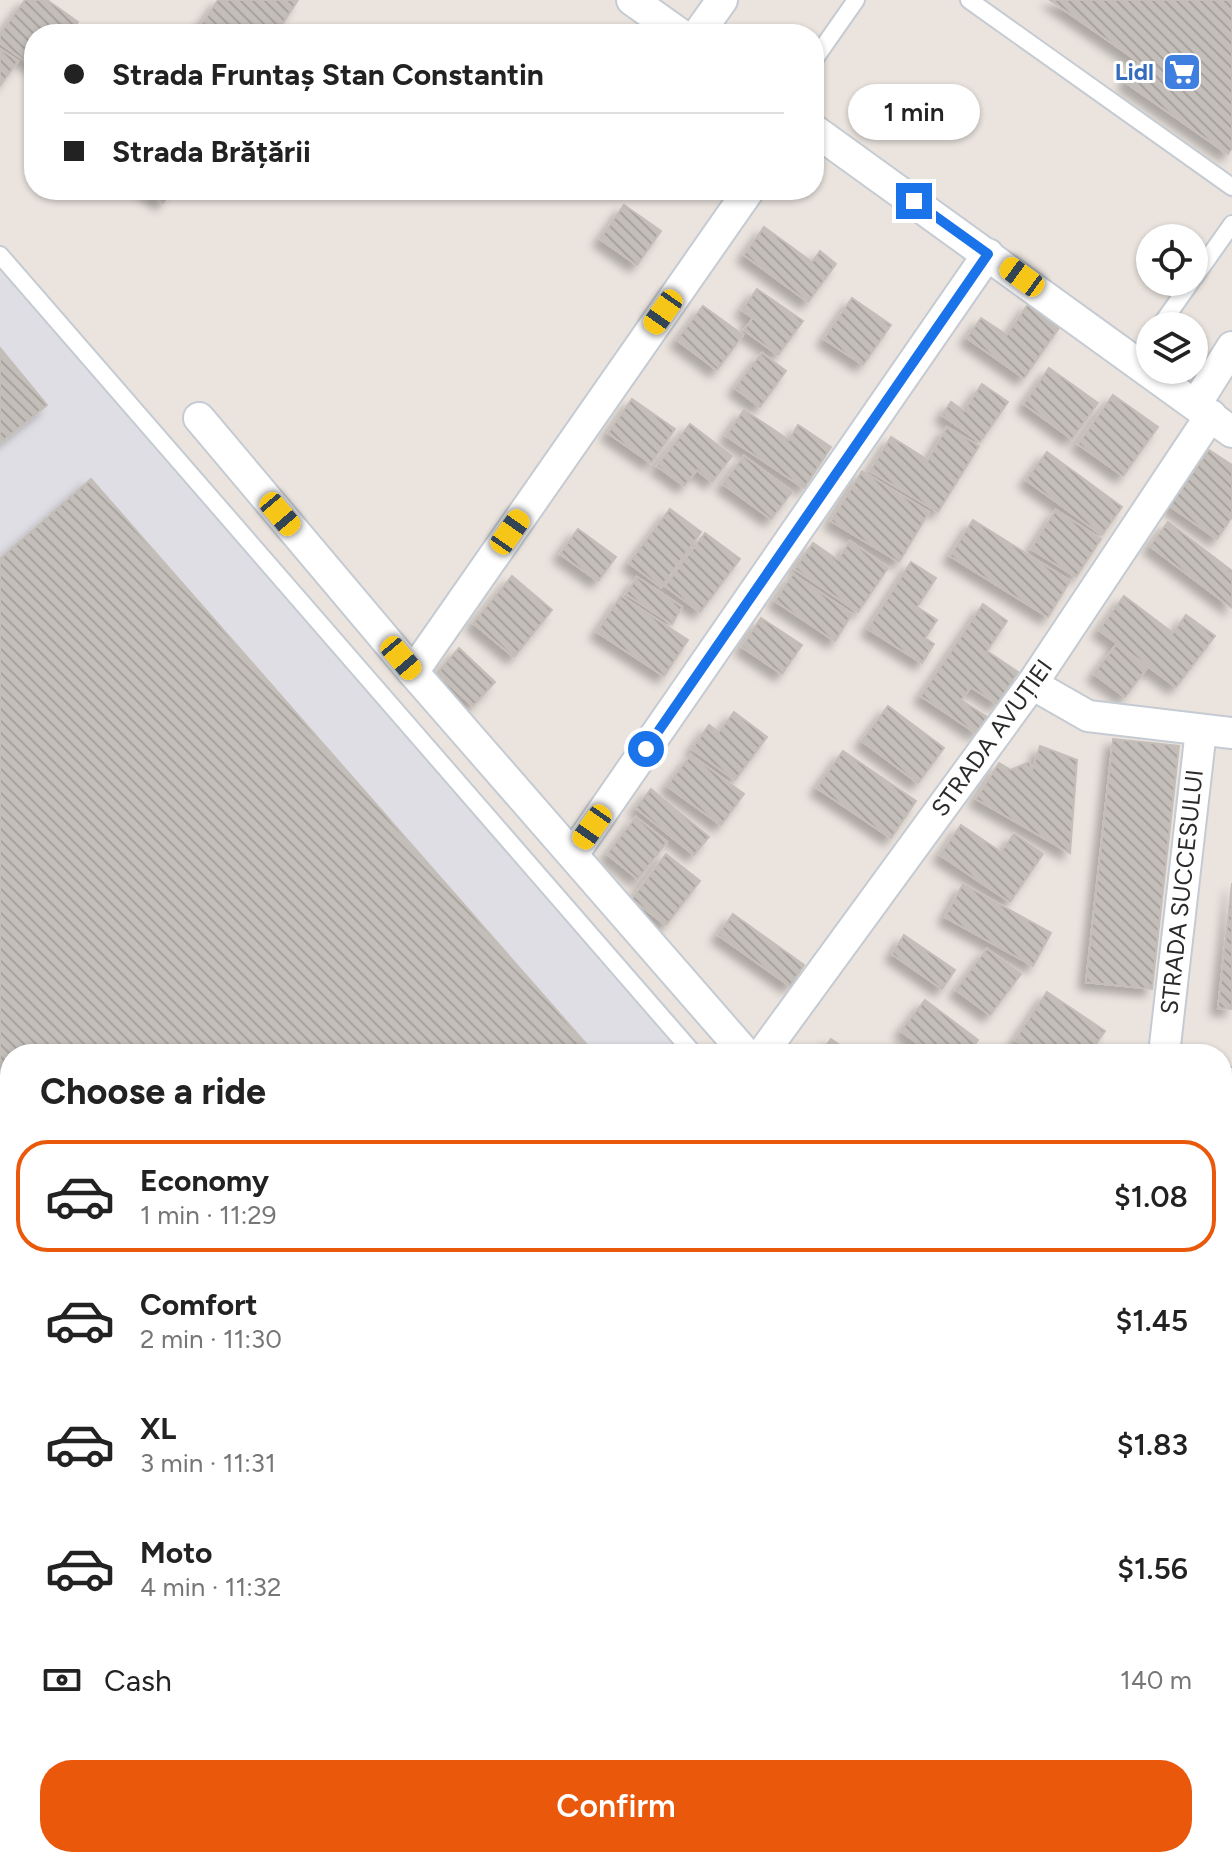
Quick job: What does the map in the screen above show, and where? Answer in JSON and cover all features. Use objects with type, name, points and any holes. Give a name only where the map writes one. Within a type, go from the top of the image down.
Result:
[{"type":"street","points":[[632,0],[666,24]]},
{"type":"street","points":[[705,24],[722,0]]},
{"type":"street","points":[[824,137],[988,254],[1136,347]]},
{"type":"street","points":[[413,672],[742,200]]},
{"type":"street","points":[[574,853],[988,254]]},
{"type":"street","name":"STRADA AVUȚIEI","points":[[769,1044],[1032,684],[1213,417],[1232,347]]},
{"type":"street","points":[[1178,384],[1213,417]]},
{"type":"street","points":[[199,418],[413,672],[737,1044]]},
{"type":"street","points":[[1032,684],[1088,716],[1232,733]]},
{"type":"street","name":"STRADA SUCCESULUI","points":[[1165,1044],[1201,730]]},
{"type":"lane","points":[[824,46],[856,0]]},
{"type":"lane","points":[[969,0],[1232,187]]},
{"type":"lane","points":[[1208,258],[1232,224]]},
{"type":"lane","points":[[0,255],[685,1044]]},
{"type":"shaded area","points":[[0,243],[699,1044],[0,1044]]},
{"type":"building","points":[[25,0],[47,0],[78,22],[24,24],[24,60],[0,43],[0,34]]},
{"type":"building","points":[[218,0],[298,0],[282,24],[202,24]]},
{"type":"building","name":"Lidl","points":[[1050,0],[1232,0],[1232,148],[1228,154],[1125,82],[1139,62]]},
{"type":"building","points":[[0,49],[18,61],[0,86]]},
{"type":"building","points":[[624,205],[661,231],[637,265],[600,239]]},
{"type":"building","points":[[764,227],[812,262],[820,251],[836,264],[808,302],[744,255]]},
{"type":"building","points":[[757,289],[803,321],[778,355],[744,330],[753,318],[742,310]]},
{"type":"building","points":[[852,298],[891,325],[863,365],[824,339]]},
{"type":"building","points":[[1029,303],[1061,325],[1024,378],[967,338],[981,318],[1007,335]]},
{"type":"building","points":[[703,306],[743,335],[717,370],[677,340]]},
{"type":"building","points":[[0,348],[47,405],[0,443]]},
{"type":"building","points":[[762,353],[786,371],[760,407],[735,388]]},
{"type":"building","points":[[1049,368],[1098,403],[1072,439],[1024,404]]},
{"type":"building","points":[[982,384],[1008,402],[980,442],[942,415],[951,402],[964,411]]},
{"type":"building","points":[[1113,395],[1158,427],[1123,476],[1078,444]]},
{"type":"building","points":[[632,399],[675,429],[651,463],[608,433]]},
{"type":"building","points":[[744,410],[789,440],[798,425],[831,447],[804,488],[726,436]]},
{"type":"building","points":[[690,424],[732,456],[712,482],[697,470],[684,486],[657,466]]},
{"type":"building","points":[[947,427],[979,446],[938,512],[870,471],[891,437],[928,460]]},
{"type":"building","points":[[1209,450],[1232,465],[1232,517],[1217,539],[1170,506]]},
{"type":"building","points":[[1047,452],[1122,507],[1102,535],[1026,480]]},
{"type":"building","points":[[744,456],[792,492],[771,519],[723,484]]},
{"type":"building","points":[[862,471],[929,512],[899,562],[831,521]]},
{"type":"building","points":[[91,479],[586,1044],[0,1044],[0,559]]},
{"type":"building","points":[[670,509],[701,532],[661,587],[629,563]]},
{"type":"building","points":[[1056,510],[1101,539],[1076,577],[1031,549]]},
{"type":"building","points":[[973,520],[1070,581],[1048,617],[950,556]]},
{"type":"building","points":[[1168,522],[1232,571],[1232,608],[1150,546]]},
{"type":"building","points":[[578,529],[616,557],[598,581],[560,554]]},
{"type":"building","points":[[705,533],[740,559],[700,612],[665,586]]},
{"type":"building","points":[[850,541],[888,568],[858,612],[795,569],[813,543],[838,560]]},
{"type":"building","points":[[911,562],[936,578],[917,607],[937,620],[925,638],[934,644],[922,663],[868,629]]},
{"type":"building","points":[[793,574],[852,614],[835,641],[775,601]]},
{"type":"building","points":[[512,576],[552,610],[514,657],[473,623]]},
{"type":"building","points":[[637,577],[682,607],[672,624],[626,594]]},
{"type":"building","points":[[621,596],[688,640],[664,676],[597,632]]},
{"type":"building","points":[[1124,596],[1173,633],[1186,615],[1215,636],[1176,687],[1099,630]]},
{"type":"building","points":[[983,604],[1007,621],[987,651],[1018,672],[997,704],[971,687],[961,700],[987,717],[976,733],[921,696]]},
{"type":"building","points":[[761,618],[802,645],[782,674],[742,647]]},
{"type":"building","points":[[1116,645],[1147,668],[1125,697],[1094,674]]},
{"type":"building","points":[[459,648],[495,682],[473,706],[437,673]]},
{"type":"building","points":[[888,706],[944,748],[918,783],[862,741]]},
{"type":"building","points":[[734,712],[767,737],[735,780],[692,749],[709,725],[719,732]]},
{"type":"building","points":[[1113,739],[1179,746],[1152,989],[1086,982]]},
{"type":"building","points":[[1040,746],[1077,760],[1070,853],[976,799],[999,763],[1011,770],[1029,762],[1032,770]]},
{"type":"building","points":[[843,751],[916,801],[891,838],[817,788]]},
{"type":"building","points":[[691,755],[744,794],[721,825],[667,786]]},
{"type":"building","points":[[651,789],[709,837],[694,855],[636,808]]},
{"type":"building","points":[[636,817],[667,842],[638,879],[607,854]]},
{"type":"building","points":[[961,825],[1001,852],[1014,834],[1043,854],[1010,902],[940,855]]},
{"type":"building","points":[[666,854],[700,881],[666,925],[632,899]]},
{"type":"building","points":[[1232,883],[1232,1009],[1218,1008]]},
{"type":"building","points":[[963,884],[1051,933],[1033,966],[945,917]]},
{"type":"building","points":[[733,914],[804,965],[790,986],[718,935]]},
{"type":"building","points":[[904,935],[955,970],[942,989],[892,954]]},
{"type":"building","points":[[987,949],[1021,974],[990,1015],[956,990]]},
{"type":"building","points":[[1047,992],[1105,1031],[1096,1044],[1021,1044],[1015,1040]]},
{"type":"building","points":[[925,1000],[978,1040],[975,1044],[919,1044],[901,1031]]},
{"type":"place","name":"Lidl","points":[[1182,72]]},
{"type":"route","points":[[646,749],[988,254],[914,201]]}]
